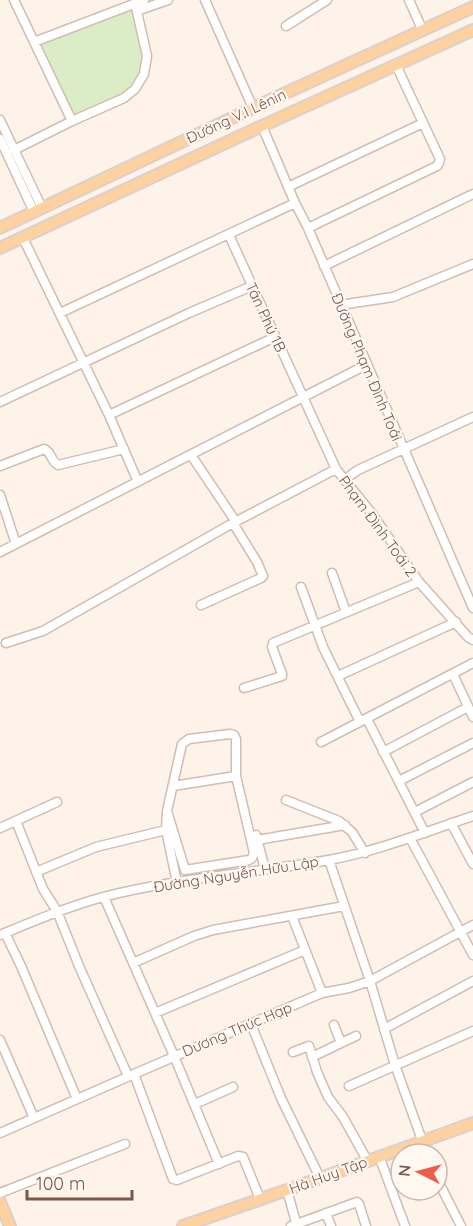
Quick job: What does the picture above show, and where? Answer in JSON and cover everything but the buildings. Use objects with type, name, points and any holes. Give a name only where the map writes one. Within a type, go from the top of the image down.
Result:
[{"type":"main road","name":"Đường V.I Lênin","points":[[0,228],[473,7]]},
{"type":"main road","name":"Đường V.I Lênin","points":[[0,248],[473,30]]},
{"type":"main road","points":[[253,108],[262,126]]},
{"type":"main road","points":[[15,220],[23,238]]},
{"type":"main road","name":"Hà Huy Tập","points":[[183,1226],[473,1123]]},
{"type":"main road","points":[[0,1202],[10,1226]]},
{"type":"street","points":[[14,0],[72,121]]},
{"type":"street","points":[[136,7],[144,0]]},
{"type":"street","points":[[34,42],[136,7],[168,0]]},
{"type":"street","points":[[205,0],[253,108]]},
{"type":"street","points":[[286,26],[327,0]]},
{"type":"street","points":[[409,0],[422,29]]},
{"type":"street","points":[[14,150],[128,95],[135,89],[142,80],[147,56],[136,7]]},
{"type":"street","points":[[308,228],[438,165],[440,159],[396,65]]},
{"type":"street","points":[[0,120],[38,210]]},
{"type":"street","points":[[288,186],[423,123]]},
{"type":"street","name":"Đường Phạm Đình Toái","points":[[262,126],[403,449],[470,594],[473,608]]},
{"type":"street","points":[[0,140],[38,210]]},
{"type":"street","points":[[324,266],[473,194]]},
{"type":"street","points":[[60,313],[295,203]]},
{"type":"street","name":"Tân Phú 1B","points":[[228,235],[304,398]]},
{"type":"street","points":[[23,238],[109,415],[138,482]]},
{"type":"street","points":[[340,305],[393,297],[473,264]]},
{"type":"street","points":[[0,402],[189,313],[252,286]]},
{"type":"street","points":[[109,415],[275,337]]},
{"type":"street","points":[[0,552],[366,365]]},
{"type":"street","name":"Phạm Đình Toái 2","points":[[304,398],[336,469],[389,536],[419,582],[473,640]]},
{"type":"street","points":[[345,480],[358,470],[473,417]]},
{"type":"street","points":[[0,466],[44,449],[58,465],[124,449]]},
{"type":"street","points":[[191,455],[235,523],[262,574],[262,577],[201,605]]},
{"type":"street","points":[[6,643],[43,631],[336,469]]},
{"type":"street","points":[[0,495],[3,514],[16,544]]},
{"type":"street","points":[[333,573],[346,612]]},
{"type":"street","points":[[244,688],[282,676],[272,644],[419,582]]},
{"type":"street","points":[[301,587],[323,648],[399,781],[425,833]]},
{"type":"street","points":[[338,676],[456,622]]},
{"type":"street","points":[[321,742],[473,663]]},
{"type":"street","points":[[453,674],[473,717]]},
{"type":"street","points":[[383,752],[468,707]]},
{"type":"street","points":[[167,811],[185,870],[253,857],[254,853],[236,776],[236,739],[233,734],[189,739],[181,745],[167,811],[166,830],[177,883]]},
{"type":"street","points":[[399,781],[473,743]]},
{"type":"street","points":[[173,786],[236,776]]},
{"type":"street","points":[[415,812],[473,782]]},
{"type":"street","points":[[245,795],[265,869]]},
{"type":"street","points":[[286,800],[334,818],[345,825],[365,852]]},
{"type":"street","points":[[0,828],[57,802]]},
{"type":"street","name":"Đường Nguyễn Hữu Lập","points":[[3,934],[57,911],[104,897],[146,888],[329,860],[365,852],[473,816]]},
{"type":"street","points":[[16,821],[43,889],[57,911],[79,966],[131,1075],[173,1179],[177,1180],[238,1156],[243,1157],[260,1199]]},
{"type":"street","points":[[451,824],[473,864]]},
{"type":"street","points":[[257,840],[345,825]]},
{"type":"street","points":[[36,872],[96,847],[166,830]]},
{"type":"street","points":[[410,838],[473,955]]},
{"type":"street","points":[[329,860],[422,1141]]},
{"type":"street","points":[[104,897],[219,1164]]},
{"type":"street","points":[[133,963],[206,932],[344,906]]},
{"type":"street","points":[[292,916],[322,993]]},
{"type":"street","name":"Dương Thúc Hạp","points":[[0,1133],[322,993],[370,981],[473,925]]},
{"type":"street","points":[[3,934],[21,966],[77,1099]]},
{"type":"street","points":[[155,1013],[305,950]]},
{"type":"street","points":[[384,1029],[473,981]]},
{"type":"street","points":[[251,1024],[280,1098],[320,1178]]},
{"type":"street","points":[[334,1025],[341,1043]]},
{"type":"street","points":[[349,1086],[473,1031]]},
{"type":"street","points":[[312,1057],[356,1036]]},
{"type":"street","points":[[0,1040],[34,1118]]},
{"type":"street","points":[[294,1052],[309,1046],[328,1097],[343,1117],[367,1160]]},
{"type":"street","points":[[195,1104],[234,1087]]},
{"type":"street","points":[[0,1193],[125,1144]]},
{"type":"street","points":[[379,1156],[405,1226]]},
{"type":"street","points":[[287,1190],[294,1225],[358,1203],[366,1226]]},
{"type":"street","points":[[448,1202],[460,1226]]},
{"type":"street","points":[[326,1213],[331,1226]]},
{"type":"green space","points":[[135,3],[147,51],[135,89],[72,121],[34,42]]}]
